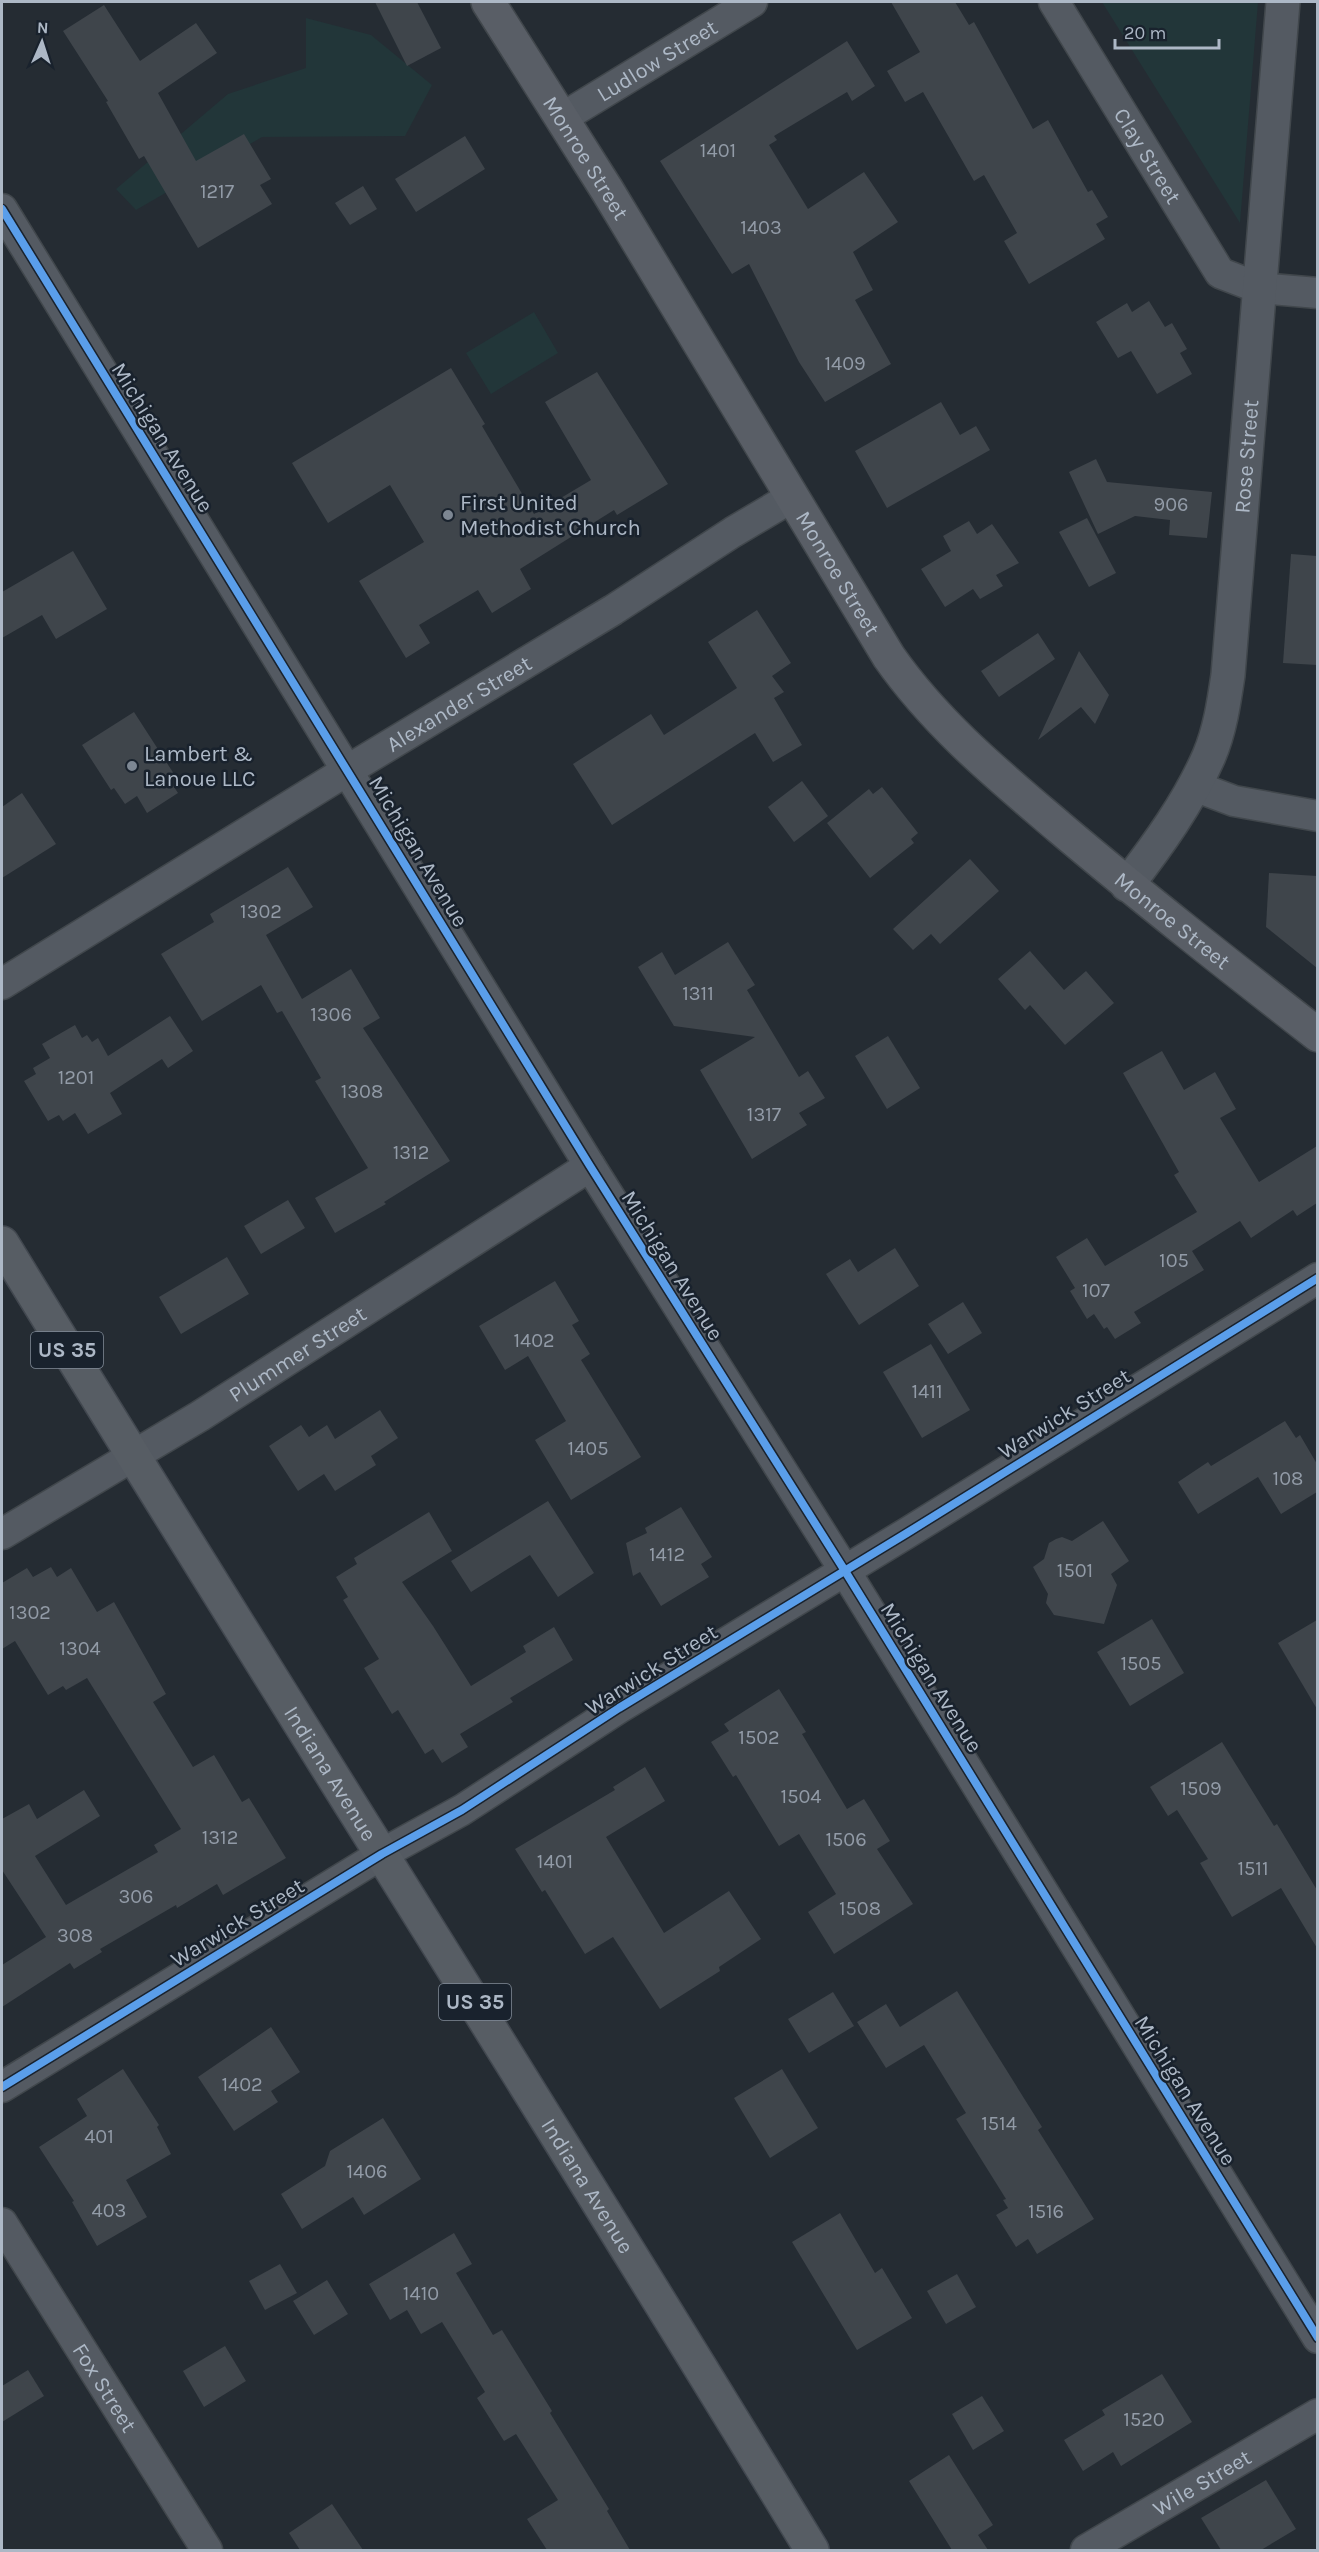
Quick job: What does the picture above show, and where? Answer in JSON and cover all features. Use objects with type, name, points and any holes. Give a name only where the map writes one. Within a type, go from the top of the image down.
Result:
[{"type":"main road","name":"Monroe Street","points":[[489,2],[562,118],[889,657],[929,710],[1024,798],[1127,885],[1317,1035]]},
{"type":"main road","name":"Indiana Avenue","points":[[2,1243],[812,2550]]},
{"type":"street","name":"Ludlow Street","points":[[562,118],[753,2]]},
{"type":"street","name":"Clay Street","points":[[1054,2],[1220,273],[1259,288],[1317,293]]},
{"type":"street","name":"Rose Street","points":[[1127,885],[1152,852],[1194,786],[1213,744],[1222,715],[1228,675],[1283,2]]},
{"type":"street","name":"Michigan Avenue","points":[[2,209],[590,1166],[845,1571],[1317,2338]]},
{"type":"street","name":"Alexander Street","points":[[2,984],[348,770],[613,610],[733,532],[792,497]]},
{"type":"street","points":[[1194,786],[1234,801],[1317,816]]},
{"type":"street","name":"Plummer Street","points":[[2,1534],[200,1416],[590,1166]]},
{"type":"street","name":"Warwick Street","points":[[2,2087],[382,1854],[462,1810],[629,1702],[845,1571],[1317,1278]]},
{"type":"street","name":"Fox Street","points":[[2,2223],[207,2550]]},
{"type":"street","name":"Wile Street","points":[[1086,2550],[1317,2414]]},
{"type":"green space","points":[[1102,2],[1258,2],[1240,223]]},
{"type":"green space","points":[[306,18],[371,35],[432,85],[405,136],[262,137],[136,210],[116,189],[228,94],[306,68]]},
{"type":"green space","points":[[534,312],[558,353],[491,394],[466,353]]},
{"type":"building","points":[[375,2],[417,2],[441,48],[407,66]]},
{"type":"building","points":[[891,2],[955,2],[969,25],[974,22],[1033,129],[1048,120],[1088,192],[1092,190],[1108,217],[1096,224],[1105,239],[1029,284],[1004,241],[1017,233],[984,175],[974,181],[923,92],[905,102],[887,71],[920,52]]},
{"type":"building","points":[[104,5],[140,61],[196,23],[217,53],[158,93],[196,161],[244,134],[271,179],[260,185],[272,204],[198,248],[144,156],[139,159],[106,102],[108,101],[63,31]]},
{"type":"building","points":[[847,41],[875,86],[852,101],[847,92],[774,136],[777,140],[769,145],[808,209],[864,172],[898,222],[853,252],[873,290],[855,300],[891,364],[825,402],[799,362],[749,264],[732,274],[660,161]]},
{"type":"building","points":[[465,136],[485,169],[416,212],[395,179]]},
{"type":"building","points":[[363,186],[377,209],[350,225],[335,203]]},
{"type":"building","points":[[1149,301],[1165,327],[1172,323],[1187,349],[1180,353],[1192,374],[1157,394],[1131,351],[1118,358],[1096,322],[1127,303],[1132,312]]},
{"type":"building","name":"First United Methodist Church","points":[[451,368],[485,424],[482,426],[534,514],[591,480],[545,402],[597,372],[668,484],[617,515],[614,510],[520,569],[531,589],[492,613],[478,590],[419,625],[430,643],[406,658],[359,581],[424,542],[390,485],[328,523],[292,463]]},
{"type":"building","points":[[941,402],[960,435],[976,426],[990,450],[887,508],[855,451]]},
{"type":"building","points":[[1096,459],[1107,482],[1212,492],[1207,538],[1169,535],[1170,520],[1135,516],[1098,534],[1069,472]]},
{"type":"building","points":[[1087,518],[1116,573],[1089,587],[1059,532]]},
{"type":"building","points":[[969,521],[977,534],[992,524],[1019,563],[996,575],[1003,586],[980,599],[973,589],[945,607],[921,569],[951,551],[943,536]]},
{"type":"building","points":[[73,551],[107,609],[56,639],[42,615],[2,638],[2,592]]},
{"type":"building","points":[[1291,554],[1317,556],[1317,665],[1283,663]]},
{"type":"building","points":[[757,610],[791,663],[772,676],[784,692],[774,698],[802,745],[773,762],[755,733],[612,825],[573,764],[651,714],[664,735],[737,688],[708,642]]},
{"type":"building","points":[[1038,633],[1055,659],[999,697],[981,671]]},
{"type":"building","points":[[1079,651],[1109,695],[1095,724],[1081,707],[1038,740]]},
{"type":"building","name":"Lambert & Lanoue LLC","points":[[134,712],[174,774],[168,778],[178,793],[147,813],[137,796],[125,804],[114,788],[111,790],[82,745]]},
{"type":"building","points":[[802,781],[828,816],[794,842],[768,807]]},
{"type":"building","points":[[882,787],[918,833],[911,839],[914,843],[870,878],[827,823],[869,789],[873,794]]},
{"type":"building","points":[[22,793],[56,844],[2,878],[2,807]]},
{"type":"building","points":[[970,859],[999,891],[940,944],[931,934],[913,950],[893,929]]},
{"type":"building","points":[[288,867],[313,907],[266,935],[302,999],[351,969],[380,1018],[363,1028],[450,1161],[384,1202],[386,1204],[335,1233],[315,1198],[368,1168],[315,1081],[321,1078],[282,1011],[277,1013],[261,985],[202,1021],[161,954],[214,922],[210,914]]},
{"type":"building","points":[[1269,873],[1317,876],[1317,968],[1266,927]]},
{"type":"building","points":[[728,942],[755,985],[747,990],[799,1077],[808,1071],[825,1098],[799,1113],[807,1125],[752,1159],[700,1070],[755,1037],[674,1026],[638,967],[662,952],[675,975]]},
{"type":"building","points":[[1030,951],[1064,990],[1086,971],[1114,1003],[1065,1045],[1030,1005],[1025,1010],[998,979]]},
{"type":"building","points":[[170,1016],[193,1051],[168,1068],[162,1059],[110,1093],[122,1114],[88,1134],[75,1113],[63,1121],[59,1115],[48,1121],[24,1081],[36,1074],[33,1068],[50,1058],[42,1044],[75,1025],[82,1038],[87,1035],[92,1042],[98,1038],[108,1056]]},
{"type":"building","points":[[888,1036],[920,1088],[887,1109],[855,1056]]},
{"type":"building","points":[[1162,1051],[1184,1090],[1215,1072],[1236,1109],[1220,1118],[1259,1182],[1317,1146],[1317,1203],[1297,1216],[1293,1210],[1251,1238],[1240,1221],[1192,1251],[1204,1270],[1134,1312],[1141,1323],[1115,1339],[1107,1327],[1104,1329],[1094,1314],[1087,1319],[1070,1291],[1075,1288],[1056,1257],[1087,1238],[1105,1266],[1197,1212],[1174,1175],[1179,1172],[1123,1073]]},
{"type":"building","points":[[288,1200],[305,1228],[261,1254],[244,1226]]},
{"type":"building","points":[[895,1248],[919,1286],[859,1325],[826,1274],[850,1259],[858,1272]]},
{"type":"building","points":[[227,1257],[249,1294],[181,1334],[159,1297]]},
{"type":"building","points":[[555,1281],[579,1321],[572,1325],[590,1354],[581,1360],[641,1457],[571,1500],[535,1440],[566,1421],[528,1356],[505,1370],[479,1326]]},
{"type":"building","points":[[963,1302],[982,1333],[948,1354],[928,1324]]},
{"type":"building","points":[[931,1344],[970,1410],[922,1438],[883,1372]]},
{"type":"building","points":[[380,1410],[398,1438],[371,1456],[376,1465],[335,1491],[324,1474],[298,1491],[269,1446],[301,1425],[309,1437],[327,1425],[335,1439]]},
{"type":"building","points":[[1285,1421],[1296,1438],[1300,1435],[1317,1464],[1317,1492],[1281,1514],[1258,1477],[1198,1514],[1178,1482],[1208,1462],[1211,1466]]},
{"type":"building","points":[[548,1501],[594,1573],[558,1597],[530,1555],[471,1592],[451,1561]]},
{"type":"building","points":[[681,1507],[712,1557],[701,1564],[709,1577],[661,1606],[640,1572],[633,1576],[626,1543],[647,1533],[645,1528]]},
{"type":"building","points":[[429,1512],[452,1551],[402,1582],[471,1686],[526,1652],[523,1646],[554,1627],[573,1660],[510,1698],[513,1702],[460,1734],[468,1747],[442,1763],[433,1749],[425,1754],[398,1710],[392,1714],[364,1668],[379,1659],[343,1600],[348,1597],[336,1577],[357,1564],[354,1558]]},
{"type":"building","points":[[1103,1521],[1129,1561],[1111,1574],[1117,1585],[1104,1624],[1054,1615],[1046,1603],[1048,1594],[1033,1567],[1044,1559],[1049,1543],[1062,1537],[1072,1541]]},
{"type":"building","points":[[51,1567],[57,1577],[71,1568],[97,1612],[114,1602],[166,1694],[153,1702],[193,1767],[214,1755],[242,1802],[249,1798],[286,1858],[223,1895],[217,1884],[177,1908],[176,1905],[100,1949],[102,1952],[74,1969],[70,1963],[2,2007],[2,1965],[46,1937],[2,1870],[2,1819],[29,1804],[37,1819],[84,1790],[100,1816],[35,1856],[66,1905],[158,1852],[154,1845],[181,1829],[87,1678],[66,1690],[63,1686],[48,1695],[15,1641],[2,1649],[2,1583],[27,1568],[33,1577]]},
{"type":"building","points":[[1152,1619],[1184,1673],[1130,1706],[1097,1652]]},
{"type":"building","points":[[1317,1620],[1317,1709],[1278,1643]]},
{"type":"building","points":[[779,1689],[806,1732],[802,1734],[847,1809],[864,1799],[890,1841],[877,1849],[913,1904],[834,1954],[808,1912],[836,1894],[799,1834],[779,1846],[736,1775],[733,1777],[711,1742],[729,1731],[724,1724]]},
{"type":"building","points":[[1222,1742],[1274,1826],[1277,1824],[1317,1890],[1317,1948],[1281,1888],[1232,1917],[1200,1863],[1208,1859],[1177,1810],[1168,1816],[1150,1787]]},
{"type":"building","points":[[645,1767],[665,1801],[606,1837],[664,1933],[729,1891],[761,1939],[719,1967],[720,1971],[660,2009],[613,1937],[585,1954],[545,1890],[542,1892],[515,1849],[615,1790],[613,1787]]},
{"type":"building","points":[[957,1991],[1042,2127],[1038,2130],[1094,2219],[1037,2254],[1028,2239],[1016,2247],[996,2215],[1008,2208],[1003,2200],[1006,2199],[956,2119],[966,2113],[924,2045],[886,2068],[857,2022],[886,2004],[900,2027]]},
{"type":"building","points":[[833,1992],[854,2026],[809,2053],[788,2019]]},
{"type":"building","points":[[271,2027],[300,2072],[271,2091],[278,2102],[234,2131],[198,2077]]},
{"type":"building","points":[[123,2069],[159,2125],[157,2127],[171,2154],[126,2180],[147,2217],[97,2246],[72,2202],[74,2201],[39,2147],[87,2116],[77,2099]]},
{"type":"building","points":[[782,2069],[818,2128],[770,2158],[734,2098]]},
{"type":"building","points":[[383,2118],[421,2179],[364,2215],[353,2197],[302,2229],[281,2194],[325,2166],[330,2151]]},
{"type":"building","points":[[840,2213],[875,2273],[882,2268],[912,2318],[857,2350],[792,2242]]},
{"type":"building","points":[[454,2233],[472,2264],[456,2273],[493,2335],[502,2330],[552,2411],[550,2413],[609,2509],[607,2511],[630,2550],[547,2550],[527,2519],[558,2500],[516,2434],[504,2441],[477,2398],[485,2392],[442,2322],[421,2334],[407,2310],[390,2320],[369,2284]]},
{"type":"building","points":[[280,2264],[297,2293],[265,2310],[249,2281]]},
{"type":"building","points":[[957,2274],[976,2307],[946,2324],[927,2291]]},
{"type":"building","points":[[327,2280],[348,2314],[314,2335],[293,2301]]},
{"type":"building","points":[[225,2346],[246,2381],[204,2407],[183,2371]]},
{"type":"building","points":[[28,2370],[44,2396],[2,2422],[2,2386]]},
{"type":"building","points":[[1162,2374],[1192,2422],[1121,2466],[1113,2452],[1083,2471],[1064,2440],[1105,2415],[1102,2410]]},
{"type":"building","points":[[982,2396],[1004,2431],[973,2450],[952,2414]]},
{"type":"building","points":[[949,2455],[993,2525],[978,2535],[988,2550],[952,2550],[909,2481]]},
{"type":"building","points":[[1266,2480],[1296,2529],[1261,2550],[1221,2550],[1201,2518]]},
{"type":"building","points":[[332,2504],[363,2550],[300,2550],[289,2533]]},
{"type":"cycle path","points":[[2,209],[590,1166],[845,1571],[1318,2338]]},
{"type":"cycle path","points":[[2,2087],[382,1854],[462,1810],[619,1708],[907,1533],[1318,1278]]},
{"type":"place","name":"First United Methodist Church","points":[[448,515]]},
{"type":"place","name":"Lambert & Lanoue LLC","points":[[132,766]]}]
